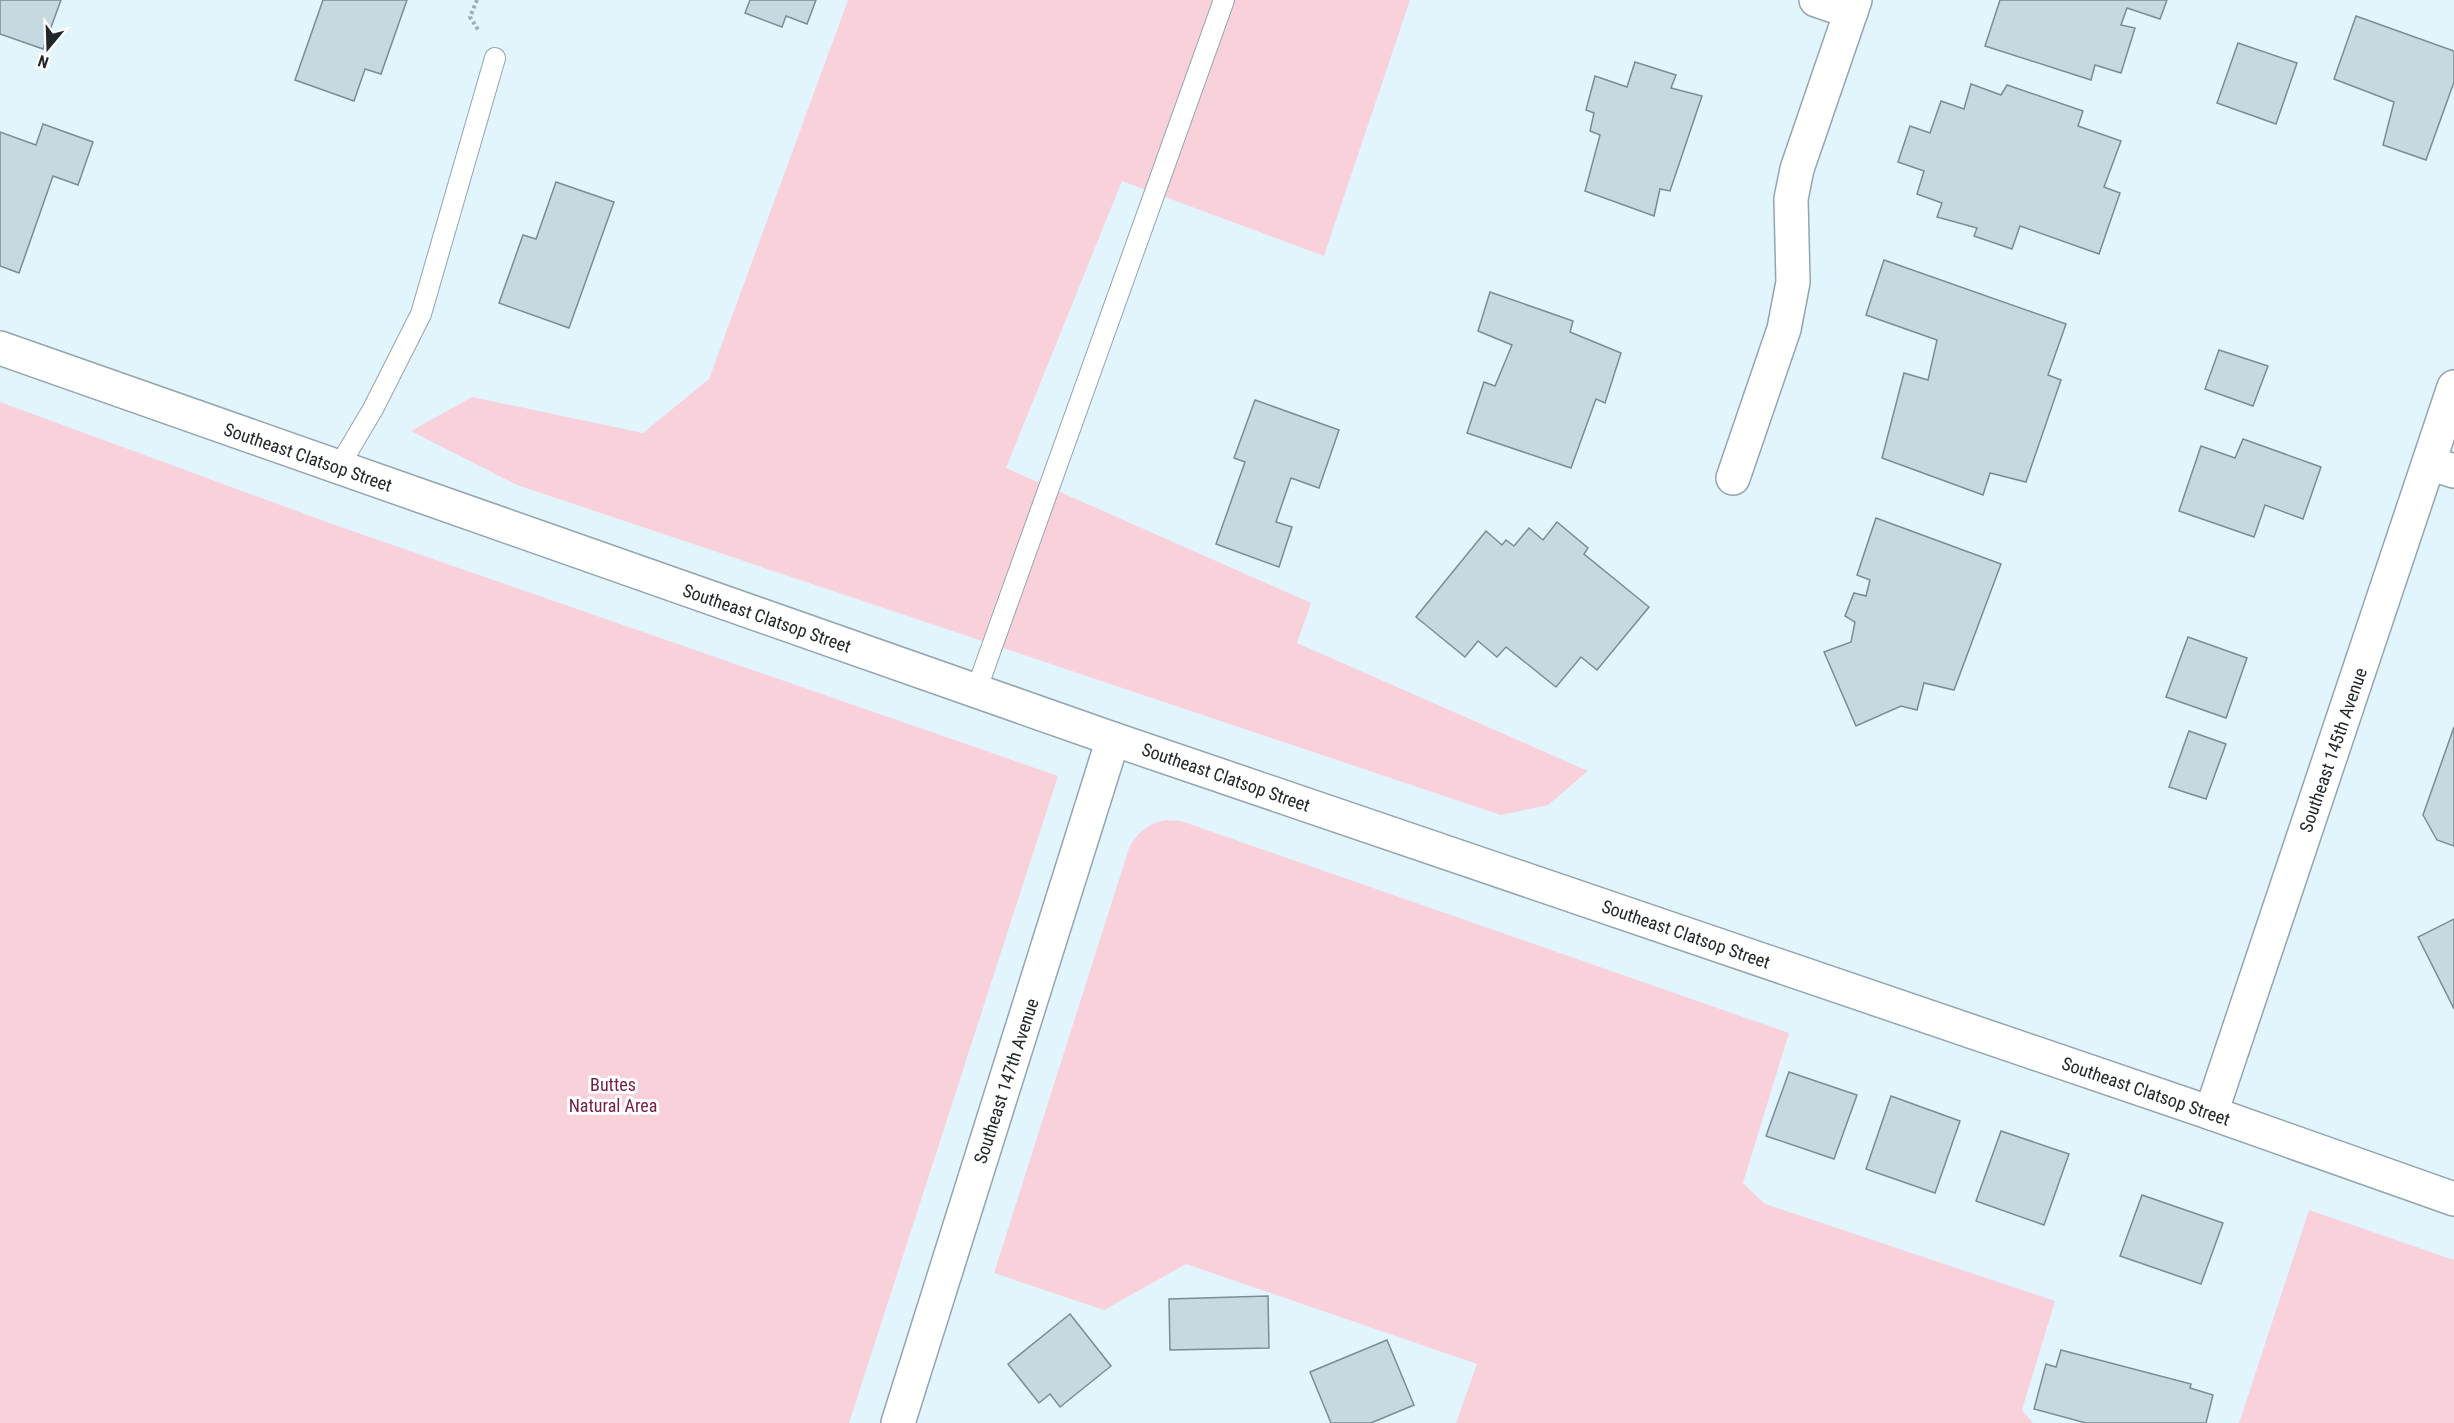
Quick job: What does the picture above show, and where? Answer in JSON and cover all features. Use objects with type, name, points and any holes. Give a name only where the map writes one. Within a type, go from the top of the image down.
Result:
[{"type":"street","points":[[1732,478],[1784,329],[1793,282],[1791,199],[1797,169],[1853,6],[1816,0]]},
{"type":"street","name":"Southeast Clatsop Street","points":[[0,348],[1113,739],[2454,1198]]},
{"type":"street","name":"Southeast 145th Avenue","points":[[2211,1113],[2442,467],[2454,387]]},
{"type":"street","name":"Southeast 147th Avenue","points":[[898,1423],[1113,739]]},
{"type":"lane","points":[[976,691],[1224,0]]},
{"type":"lane","points":[[338,468],[373,409],[421,314],[495,58]]},
{"type":"green space","points":[[848,0],[1410,0],[1324,256],[1122,181],[1006,468],[1311,603],[1297,643],[1588,771],[1548,805],[1501,815],[517,485],[411,431],[472,397],[643,433],[709,379]]},
{"type":"green space","name":"Buttes Natural Area","points":[[0,402],[332,524],[1058,776],[849,1423],[0,1423]]},
{"type":"green space","points":[[1165,820],[1181,821],[1789,1033],[1743,1183],[1765,1204],[2055,1301],[2022,1410],[2033,1423],[1456,1423],[1477,1364],[1186,1264],[1104,1310],[994,1273],[1129,848],[1144,830]]},
{"type":"green space","points":[[2309,1210],[2454,1260],[2454,1423],[2239,1423]]},
{"type":"building","points":[[0,0],[61,0],[43,49],[0,34]]},
{"type":"building","points":[[323,0],[407,0],[381,74],[365,69],[354,101],[295,80]]},
{"type":"building","points":[[750,0],[816,0],[807,24],[786,16],[782,27],[745,13]]},
{"type":"building","points":[[2000,0],[2167,0],[2160,19],[2127,8],[2121,25],[2135,28],[2121,73],[2095,65],[2091,80],[1985,46]]},
{"type":"building","points":[[2356,16],[2454,51],[2454,82],[2426,160],[2383,145],[2394,102],[2334,79]]},
{"type":"building","points":[[2238,43],[2297,63],[2276,124],[2217,103]]},
{"type":"building","points":[[1635,62],[1676,75],[1671,88],[1702,96],[1670,191],[1660,189],[1654,216],[1585,191],[1600,135],[1590,131],[1594,113],[1586,110],[1595,76],[1627,87]]},
{"type":"building","points":[[1971,84],[2001,95],[2007,85],[2083,111],[2078,126],[2121,141],[2104,187],[2120,193],[2099,254],[2020,226],[2012,249],[1974,236],[1977,228],[1937,217],[1942,203],[1917,194],[1924,171],[1898,162],[1910,126],[1930,133],[1941,101],[1964,109]]},
{"type":"building","points":[[43,124],[93,142],[78,185],[53,176],[19,273],[0,266],[0,132],[36,145]]},
{"type":"building","points":[[556,182],[614,202],[569,328],[499,303],[523,235],[536,239]]},
{"type":"building","points":[[1884,260],[2066,324],[2048,375],[2061,380],[2026,482],[1990,473],[1983,495],[1882,458],[1904,373],[1928,380],[1937,340],[1866,315]]},
{"type":"building","points":[[1490,292],[1573,321],[1570,332],[1621,353],[1605,403],[1596,399],[1571,468],[1467,433],[1484,382],[1495,386],[1512,345],[1478,331]]},
{"type":"building","points":[[2219,350],[2268,366],[2253,406],[2205,389]]},
{"type":"building","points":[[1255,400],[1339,430],[1319,488],[1291,478],[1276,522],[1292,527],[1279,567],[1216,544],[1245,462],[1234,458]]},
{"type":"building","points":[[2243,439],[2321,467],[2303,519],[2265,505],[2254,537],[2179,511],[2201,446],[2235,458]]},
{"type":"building","points":[[1876,518],[2001,564],[1954,690],[1924,683],[1917,710],[1901,706],[1856,726],[1824,652],[1851,642],[1855,622],[1845,616],[1854,593],[1866,596],[1870,580],[1857,575]]},
{"type":"building","points":[[1557,522],[1588,548],[1584,554],[1649,607],[1597,670],[1581,657],[1556,687],[1506,647],[1497,657],[1478,641],[1465,657],[1416,617],[1486,531],[1502,545],[1506,540],[1514,546],[1529,528],[1543,540]]},
{"type":"building","points":[[2188,637],[2247,658],[2226,718],[2166,697]]},
{"type":"building","points":[[2454,727],[2454,846],[2437,840],[2423,815]]},
{"type":"building","points":[[2189,731],[2226,744],[2206,799],[2169,787]]},
{"type":"building","points":[[2454,919],[2454,1009],[2418,937]]},
{"type":"building","points":[[1789,1072],[1857,1095],[1834,1159],[1766,1136]]},
{"type":"building","points":[[1891,1096],[1960,1121],[1935,1193],[1866,1169]]},
{"type":"building","points":[[2001,1131],[2069,1154],[2044,1225],[1976,1201]]},
{"type":"building","points":[[2142,1195],[2223,1223],[2201,1284],[2120,1256]]},
{"type":"building","points":[[1268,1296],[1269,1348],[1170,1350],[1169,1299]]},
{"type":"building","points":[[1070,1314],[1111,1366],[1060,1407],[1050,1394],[1039,1403],[1008,1364]]},
{"type":"building","points":[[1387,1340],[1414,1405],[1371,1423],[1331,1423],[1310,1372]]},
{"type":"building","points":[[2061,1350],[2191,1384],[2190,1388],[2213,1395],[2206,1423],[2086,1423],[2034,1409],[2046,1364],[2056,1367]]}]
